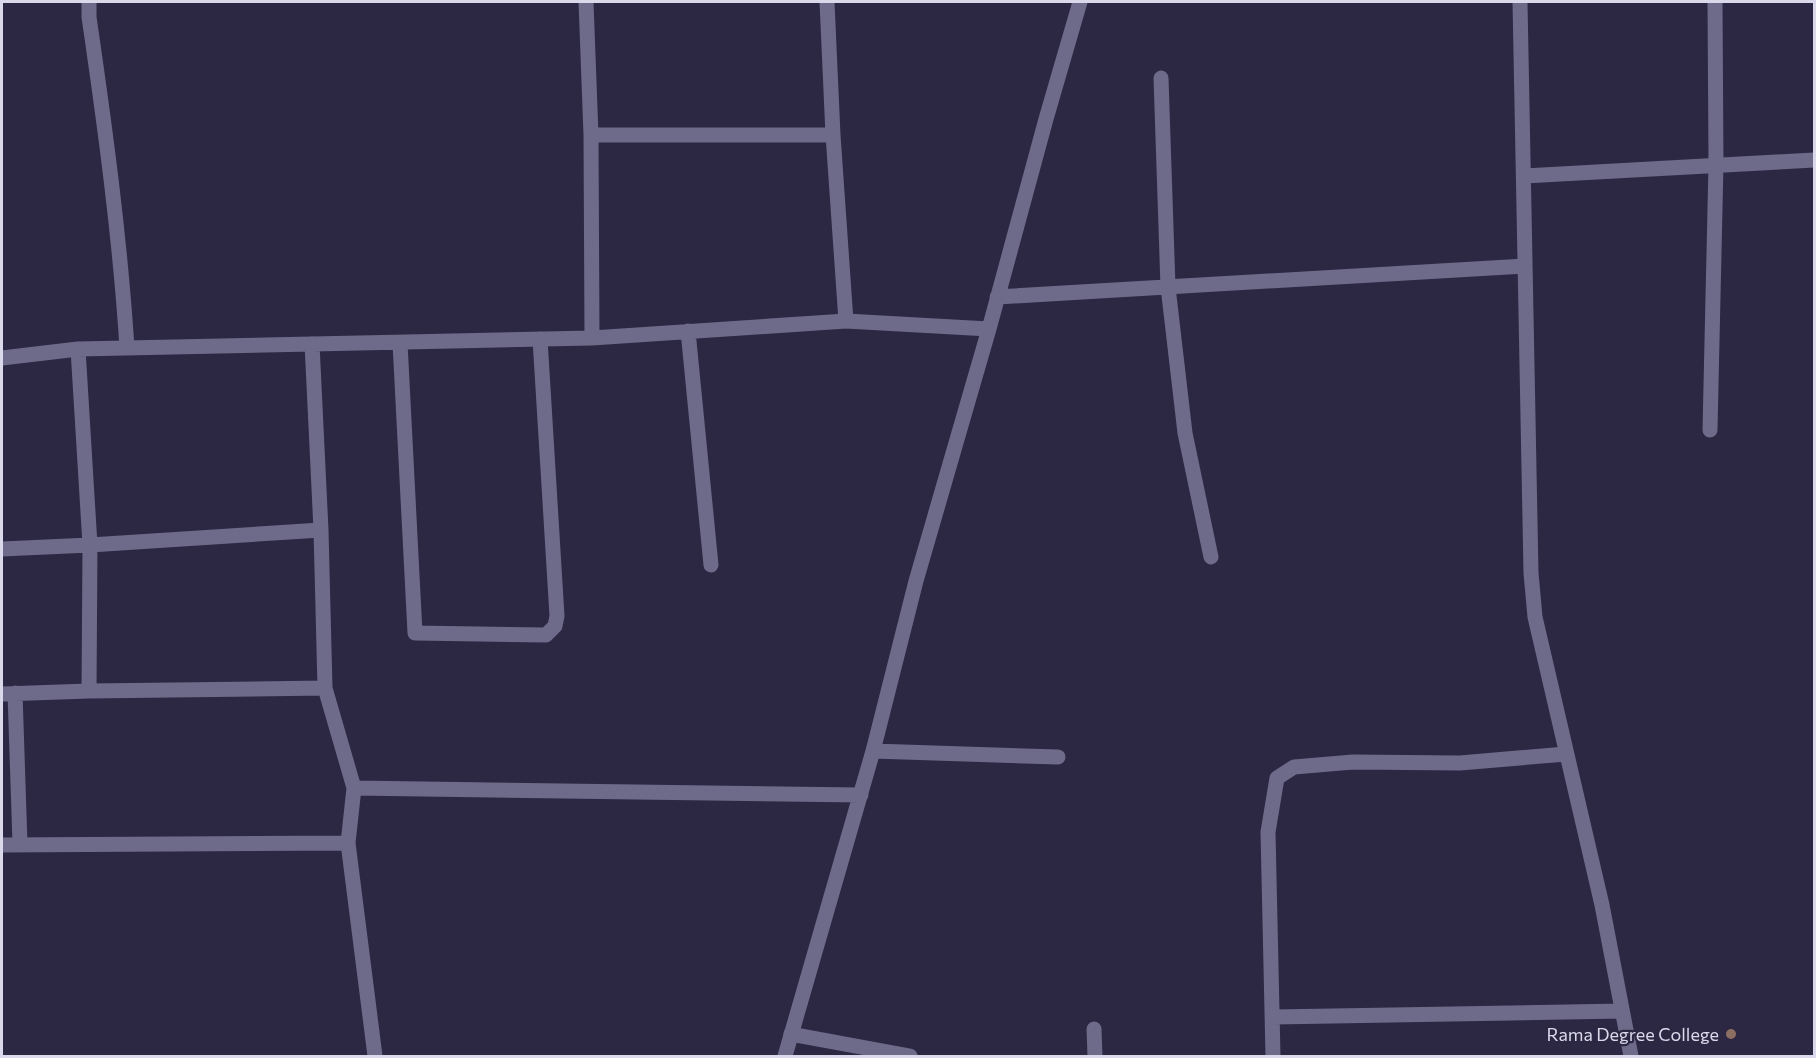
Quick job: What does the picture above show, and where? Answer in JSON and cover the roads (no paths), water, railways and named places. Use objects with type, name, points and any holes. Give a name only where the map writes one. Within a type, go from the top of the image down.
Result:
[{"type":"street","points":[[89,2],[89,17],[110,162],[124,293],[127,348]]},
{"type":"street","points":[[586,2],[591,135],[592,338]]},
{"type":"street","points":[[827,2],[833,135],[846,321]]},
{"type":"street","points":[[785,1056],[861,795],[916,581],[1080,2]]},
{"type":"street","points":[[1520,2],[1531,573],[1535,617],[1602,905],[1631,1056]]},
{"type":"street","points":[[1710,430],[1716,164],[1715,2]]},
{"type":"street","points":[[1161,78],[1168,287],[1185,433],[1211,556]]},
{"type":"street","points":[[591,135],[833,135]]},
{"type":"street","points":[[1524,176],[1815,160]]},
{"type":"street","points":[[997,297],[1525,266]]},
{"type":"street","points":[[2,358],[78,349],[592,338],[846,321],[988,329]]},
{"type":"street","points":[[688,331],[711,565]]},
{"type":"street","points":[[400,343],[414,633],[546,635],[555,626],[557,616],[540,339]]},
{"type":"street","points":[[312,344],[321,530],[325,688],[354,788],[348,843],[375,1056]]},
{"type":"street","points":[[78,349],[90,545],[89,691]]},
{"type":"street","points":[[2,549],[321,530]]},
{"type":"street","points":[[20,844],[8,693],[325,688]]},
{"type":"street","points":[[873,751],[1058,757]]},
{"type":"street","points":[[1273,1056],[1268,832],[1277,778],[1294,767],[1353,762],[1460,763],[1566,754]]},
{"type":"street","points":[[354,788],[861,795]]},
{"type":"street","points":[[2,845],[348,843]]},
{"type":"street","points":[[1273,1017],[1622,1011]]},
{"type":"street","points":[[1094,1029],[1095,1056]]},
{"type":"street","points":[[791,1034],[910,1056]]},
{"type":"place","name":"Rama Degree College","points":[[1731,1034]]}]
